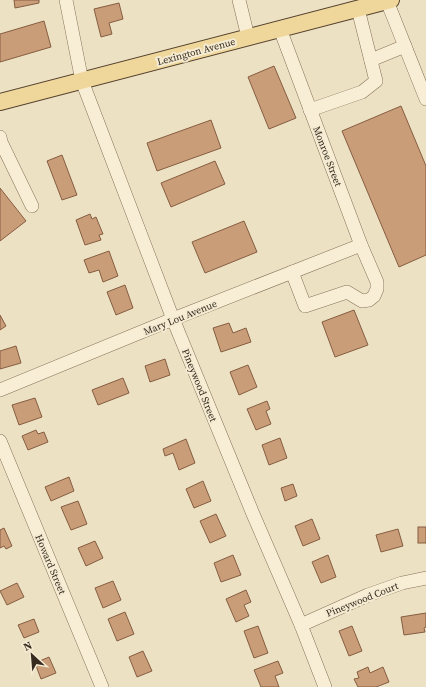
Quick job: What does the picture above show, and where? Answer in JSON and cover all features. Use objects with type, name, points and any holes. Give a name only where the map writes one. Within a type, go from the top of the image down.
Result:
[{"type":"main road","name":"Lexington Avenue","points":[[0,102],[389,1]]},
{"type":"street","name":"Pineywood Street","points":[[66,0],[82,81],[173,319],[325,687]]},
{"type":"street","points":[[239,0],[248,37]]},
{"type":"street","points":[[389,1],[426,99]]},
{"type":"street","points":[[310,110],[362,92],[376,81],[358,9]]},
{"type":"street","name":"Monroe Street","points":[[280,29],[361,244],[377,282],[377,289],[374,296],[369,300],[362,301],[347,292],[305,306],[292,272]]},
{"type":"street","points":[[371,60],[405,46]]},
{"type":"street","points":[[0,141],[32,206]]},
{"type":"street","name":"Mary Lou Avenue","points":[[0,390],[361,244]]},
{"type":"street","name":"Howard Street","points":[[0,441],[102,687]]},
{"type":"street","name":"Pineywood Court","points":[[300,625],[368,595],[395,585],[426,578]]},
{"type":"building","points":[[14,0],[39,0],[39,3],[15,8]]},
{"type":"building","points":[[119,3],[123,19],[109,23],[112,34],[101,37],[94,9]]},
{"type":"building","points":[[44,21],[51,47],[0,62],[0,34]]},
{"type":"building","points":[[274,66],[296,118],[269,129],[248,77]]},
{"type":"building","points":[[401,106],[426,166],[426,255],[399,267],[342,131]]},
{"type":"building","points":[[211,120],[221,148],[157,171],[147,143]]},
{"type":"building","points":[[62,155],[77,195],[62,200],[47,161]]},
{"type":"building","points":[[215,161],[225,184],[171,207],[161,183]]},
{"type":"building","points":[[0,188],[26,221],[0,241]]},
{"type":"building","points":[[90,214],[92,219],[96,217],[103,234],[99,235],[101,240],[85,245],[76,220]]},
{"type":"building","points":[[244,221],[257,252],[205,273],[192,242]]},
{"type":"building","points":[[109,251],[118,276],[103,282],[99,270],[89,273],[84,260]]},
{"type":"building","points":[[125,285],[133,308],[116,315],[107,292]]},
{"type":"building","points":[[354,310],[368,345],[335,357],[322,322]]},
{"type":"building","points":[[0,315],[6,326],[0,330]]},
{"type":"building","points":[[229,323],[233,333],[246,328],[251,342],[221,352],[213,328]]},
{"type":"building","points":[[16,346],[21,363],[0,369],[0,351]]},
{"type":"building","points":[[165,359],[170,375],[150,382],[145,366]]},
{"type":"building","points":[[248,365],[257,387],[239,395],[230,372]]},
{"type":"building","points":[[123,378],[129,393],[98,405],[92,390]]},
{"type":"building","points":[[35,398],[42,417],[19,425],[12,405]]},
{"type":"building","points":[[267,401],[270,409],[266,411],[271,424],[256,430],[247,409]]},
{"type":"building","points":[[36,430],[38,434],[44,432],[48,442],[28,450],[22,436]]},
{"type":"building","points":[[280,438],[287,458],[269,465],[262,445]]},
{"type":"building","points":[[186,439],[195,463],[179,470],[173,453],[165,456],[163,449]]},
{"type":"building","points":[[69,477],[74,491],[51,501],[45,487]]},
{"type":"building","points":[[203,481],[211,501],[194,508],[186,489]]},
{"type":"building","points":[[293,484],[297,496],[285,501],[281,488]]},
{"type":"building","points":[[78,501],[87,524],[71,530],[61,507]]},
{"type":"building","points":[[216,514],[226,536],[210,543],[200,521]]},
{"type":"building","points":[[312,519],[320,539],[303,546],[295,526]]},
{"type":"building","points":[[418,527],[426,527],[426,543],[418,543]]},
{"type":"building","points":[[4,528],[12,546],[6,549],[4,546],[0,548],[0,530]]},
{"type":"building","points":[[398,529],[403,546],[381,552],[376,535]]},
{"type":"building","points":[[95,541],[103,558],[86,566],[78,548]]},
{"type":"building","points":[[233,555],[241,575],[221,582],[214,563]]},
{"type":"building","points":[[328,555],[336,577],[321,583],[312,562]]},
{"type":"building","points":[[113,581],[121,600],[103,608],[95,588]]},
{"type":"building","points":[[17,583],[24,597],[7,605],[0,591]]},
{"type":"building","points":[[246,590],[251,602],[244,605],[249,616],[236,622],[226,599]]},
{"type":"building","points":[[125,612],[134,634],[117,641],[108,619]]},
{"type":"building","points":[[426,613],[426,627],[424,628],[425,632],[404,635],[401,617]]},
{"type":"building","points":[[34,619],[39,632],[24,638],[18,625]]},
{"type":"building","points":[[258,626],[268,653],[254,658],[244,631]]},
{"type":"building","points":[[352,626],[362,651],[349,656],[339,631]]},
{"type":"building","points":[[143,651],[152,671],[137,677],[129,657]]},
{"type":"building","points":[[49,657],[56,673],[41,679],[35,663]]},
{"type":"building","points":[[278,661],[283,673],[275,676],[279,687],[261,687],[254,670]]},
{"type":"building","points":[[368,667],[370,673],[383,667],[389,682],[376,687],[358,687],[354,679],[359,678],[357,672]]}]
